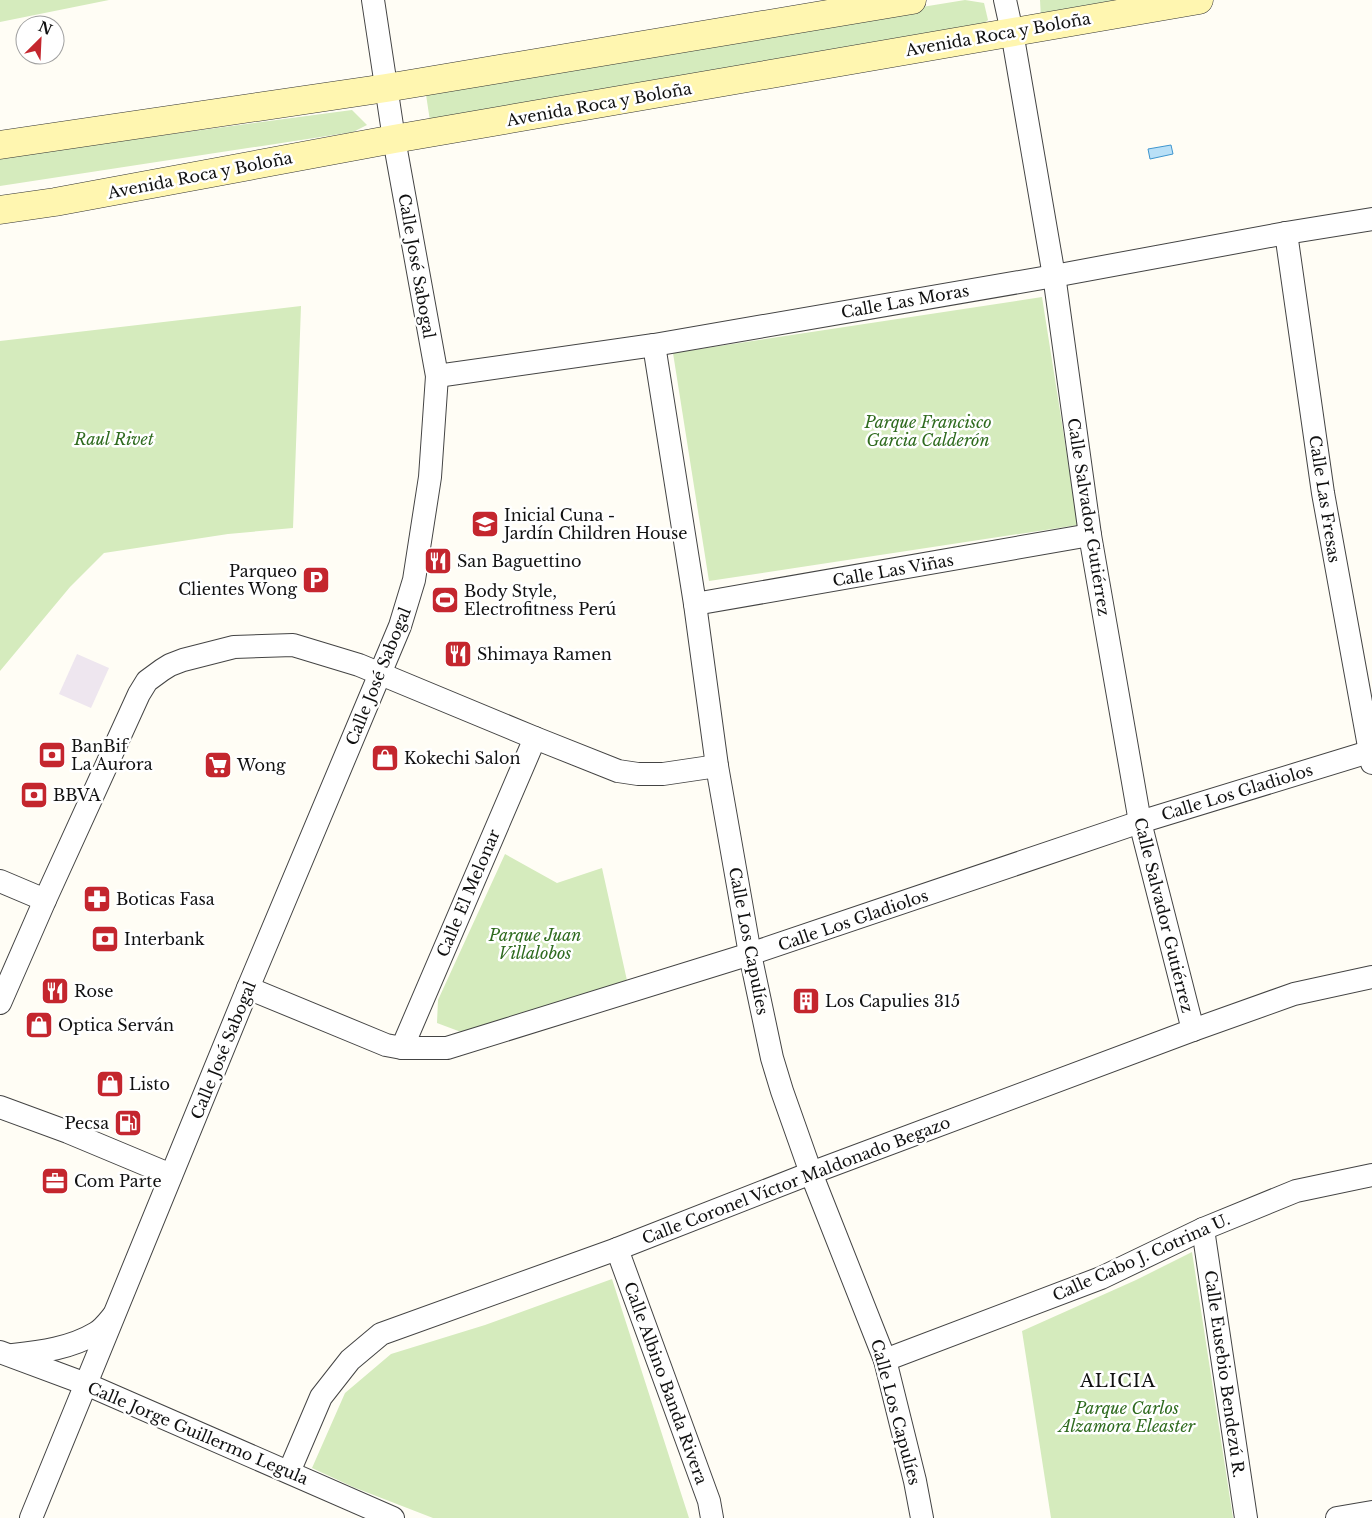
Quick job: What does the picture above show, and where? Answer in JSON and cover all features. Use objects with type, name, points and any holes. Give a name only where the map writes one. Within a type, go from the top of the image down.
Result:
[{"type":"main road","points":[[0,144],[386,88],[912,0]]},
{"type":"main road","name":"Avenida Roca y Boloña","points":[[0,210],[55,202],[394,139],[1199,0]]},
{"type":"street","name":"Calle José Sabogal","points":[[31,1518],[248,988],[400,626],[414,580],[430,477],[437,376],[394,139],[373,0]]},
{"type":"street","name":"Calle Salvador Gutiérrez","points":[[1005,0],[1054,276],[1090,535],[1140,822],[1193,1030]]},
{"type":"street","name":"Calle Las Moras","points":[[437,376],[654,345],[1372,219]]},
{"type":"street","name":"Calle Las Fresas","points":[[1286,233],[1323,493],[1371,755]]},
{"type":"street","name":"Calle Los Capulíes","points":[[654,345],[695,604],[717,766],[750,954],[772,1058],[811,1173],[885,1360],[922,1518]]},
{"type":"street","name":"Calle Las Viñas","points":[[695,604],[1090,535]]},
{"type":"street","points":[[0,1003],[139,694],[148,681],[162,670],[183,660],[234,647],[293,645],[359,665],[618,771],[638,774],[663,774],[717,766]]},
{"type":"street","name":"Calle El Melonar","points":[[402,1048],[534,738]]},
{"type":"street","name":"Calle Los Gladiolos","points":[[248,988],[386,1045],[402,1048],[446,1048],[750,954],[1140,822],[1371,755]]},
{"type":"street","points":[[0,881],[45,900]]},
{"type":"street","name":"Calle Coronel Víctor Maldonado Begazo","points":[[289,1472],[321,1397],[350,1360],[381,1334],[617,1248],[1193,1030],[1294,994],[1372,976]]},
{"type":"street","points":[[0,1107],[68,1132],[172,1175]]},
{"type":"street","name":"Calle Cabo J. Cotrina U.","points":[[885,1360],[1101,1278],[1203,1230],[1296,1191],[1372,1175]]},
{"type":"street","name":"Calle Eusebio Bendezú R.","points":[[1203,1230],[1246,1518]]},
{"type":"street","name":"Calle Albino Banda Rivera","points":[[617,1248],[709,1501],[712,1518]]},
{"type":"street","name":"Calle José Sabogal","points":[[4,1354],[43,1352],[75,1343],[98,1332],[116,1314]]},
{"type":"street","name":"Calle Jorge Guillermo Legula","points":[[4,1354],[86,1384],[393,1518]]},
{"type":"street","points":[[1337,1518],[1372,1512]]},
{"type":"shaded area","points":[[77,654],[109,668],[91,708],[59,694]]},
{"type":"green space","points":[[0,0],[109,0],[35,15],[15,15],[15,19],[0,22]]},
{"type":"green space","points":[[965,0],[984,3],[988,20],[981,27],[430,121],[425,88]]},
{"type":"green space","points":[[1040,0],[1146,0],[1041,19]]},
{"type":"green space","points":[[352,110],[367,125],[353,132],[0,186],[0,157]]},
{"type":"green space","name":"Parque Francisco Garcia Calderón","points":[[1042,297],[1078,525],[709,581],[673,353]]},
{"type":"green space","name":"Raul Rivet","points":[[301,306],[293,528],[228,534],[104,553],[70,587],[0,671],[0,341]]},
{"type":"green space","name":"Parque Juan Villalobos","points":[[505,854],[557,883],[602,868],[628,985],[461,1032],[437,1023],[438,1000]]},
{"type":"green space","name":"Parque Carlos Alzamora Eleaster","points":[[1192,1252],[1233,1518],[1051,1518],[1022,1331],[1136,1280]]},
{"type":"green space","points":[[612,1279],[689,1518],[433,1518],[353,1487],[312,1468],[345,1393],[391,1354],[485,1325]]},
{"type":"water","points":[[1171,145],[1173,154],[1150,159],[1148,149]]},
{"type":"place","name":"Inicial Cuna - Jardín Children House","points":[[485,524]]},
{"type":"place","name":"San Baguettino","points":[[438,561]]},
{"type":"place","name":"Parqueo Clientes Wong","points":[[316,580]]},
{"type":"place","name":"Body Style, Electrofitness Perú","points":[[445,600]]},
{"type":"place","name":"Shimaya Ramen","points":[[458,654]]},
{"type":"place","name":"BanBif La Aurora","points":[[52,755]]},
{"type":"place","name":"Kokechi Salon","points":[[385,758]]},
{"type":"place","name":"Wong","points":[[218,765]]},
{"type":"place","name":"BBVA","points":[[34,795]]},
{"type":"place","name":"Boticas Fasa","points":[[97,899]]},
{"type":"place","name":"Interbank","points":[[105,939]]},
{"type":"place","name":"Rose","points":[[55,991]]},
{"type":"place","name":"Los Capulies 315","points":[[806,1001]]},
{"type":"place","name":"Optica Serván","points":[[39,1025]]},
{"type":"place","name":"Listo","points":[[110,1084]]},
{"type":"place","name":"Pecsa","points":[[128,1123]]},
{"type":"place","name":"Com Parte","points":[[55,1181]]},
{"type":"district","name":"ALICIA","points":[[1118,1381]]}]
